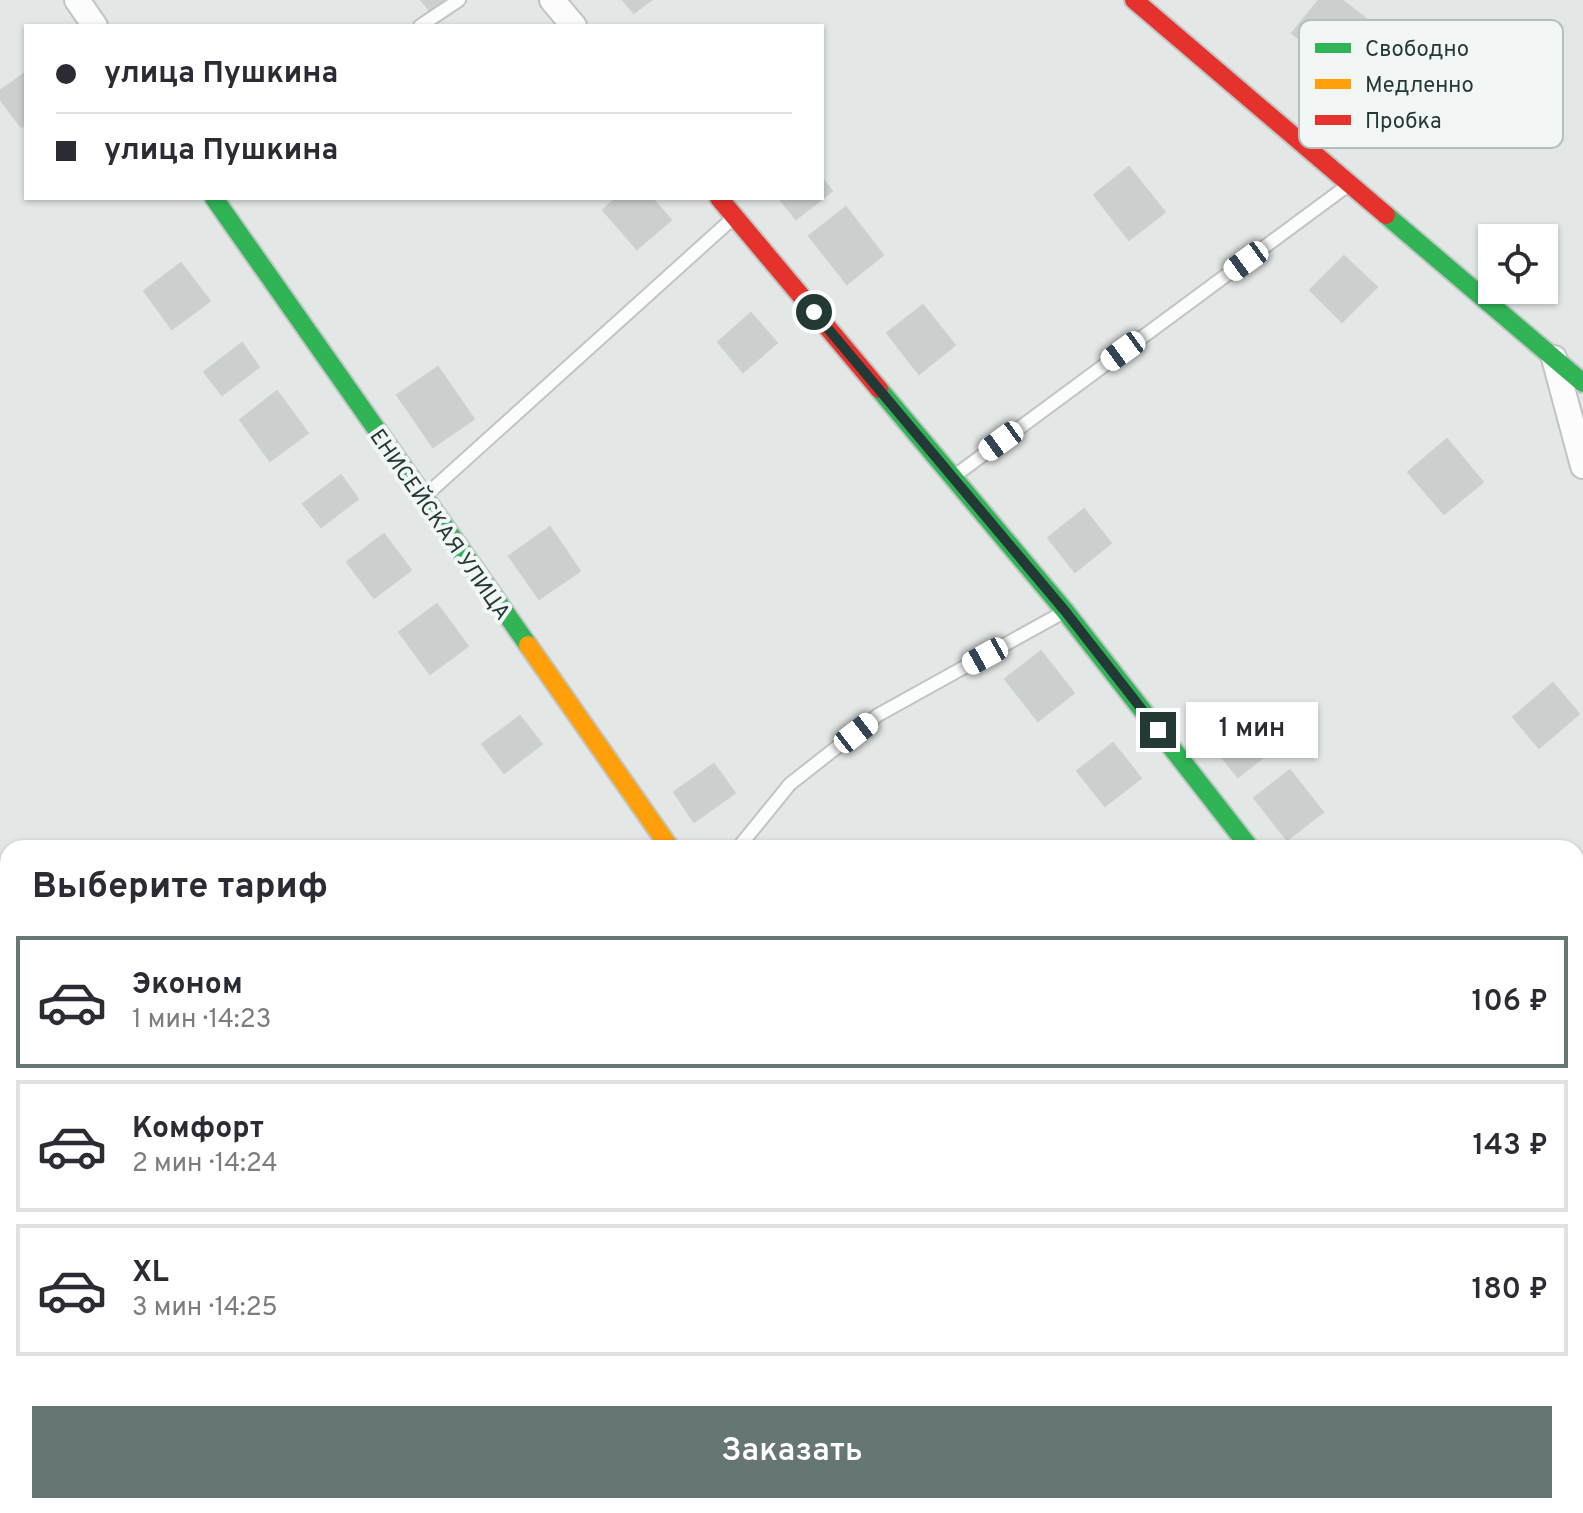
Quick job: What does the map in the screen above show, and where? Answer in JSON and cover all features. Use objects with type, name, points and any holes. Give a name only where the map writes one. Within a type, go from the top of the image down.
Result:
[{"type":"street","points":[[77,0],[94,24]]},
{"type":"street","points":[[552,0],[572,24]]},
{"type":"street","points":[[1134,0],[1299,141]]},
{"type":"street","points":[[1308,148],[1583,383]]},
{"type":"street","name":"ЕНИСЕЙСКАЯ УЛИЦА","points":[[215,200],[664,840]]},
{"type":"street","points":[[721,200],[1065,611],[1244,840]]},
{"type":"street","points":[[1554,358],[1583,466]]},
{"type":"lane","points":[[423,24],[459,0]]},
{"type":"lane","points":[[952,477],[1350,184]]},
{"type":"lane","points":[[422,498],[735,217]]},
{"type":"lane","points":[[744,840],[790,784],[878,715],[1065,611]]},
{"type":"building","points":[[421,0],[449,0],[433,14]]},
{"type":"building","points":[[623,0],[651,0],[634,13]]},
{"type":"building","points":[[1319,0],[1342,0],[1367,20],[1303,20]]},
{"type":"building","points":[[1299,24],[1299,39],[1292,33]]},
{"type":"building","points":[[24,73],[24,125],[21,127],[0,99],[0,91]]},
{"type":"building","points":[[1129,167],[1165,212],[1129,240],[1094,195]]},
{"type":"building","points":[[824,181],[832,191],[824,197]]},
{"type":"building","points":[[614,200],[654,200],[671,220],[637,249],[603,210]]},
{"type":"building","points":[[781,200],[820,200],[796,219]]},
{"type":"building","points":[[846,207],[883,255],[847,284],[809,236]]},
{"type":"building","points":[[1344,256],[1377,287],[1342,322],[1310,290]]},
{"type":"building","points":[[181,263],[210,301],[172,329],[144,291]]},
{"type":"building","points":[[923,305],[955,345],[919,374],[887,333]]},
{"type":"building","points":[[751,313],[777,343],[743,372],[718,342]]},
{"type":"building","points":[[242,343],[259,367],[222,395],[204,372]]},
{"type":"building","points":[[438,367],[474,419],[433,447],[397,395]]},
{"type":"building","points":[[277,391],[308,433],[270,461],[240,420]]},
{"type":"building","points":[[1447,439],[1483,482],[1444,514],[1408,472]]},
{"type":"building","points":[[341,475],[358,499],[321,527],[303,504]]},
{"type":"building","points":[[1084,509],[1111,543],[1075,572],[1048,538]]},
{"type":"building","points":[[550,527],[580,571],[539,599],[509,556]]},
{"type":"building","points":[[384,534],[411,570],[374,598],[347,562]]},
{"type":"building","points":[[437,604],[468,646],[430,674],[399,632]]},
{"type":"building","points":[[1041,651],[1074,693],[1038,721],[1005,679]]},
{"type":"building","points":[[1553,683],[1579,714],[1539,748],[1513,717]]},
{"type":"building","points":[[1246,714],[1274,749],[1238,777],[1210,743]]},
{"type":"building","points":[[520,716],[542,744],[504,773],[482,744]]},
{"type":"building","points":[[1113,743],[1141,778],[1105,806],[1077,771]]},
{"type":"building","points":[[714,764],[735,793],[694,822],[674,792]]},
{"type":"building","points":[[1290,770],[1323,812],[1287,840],[1254,798]]},
{"type":"traffic: fast","points":[[215,200],[528,645]]},
{"type":"traffic: fast","points":[[1386,215],[1583,383]]},
{"type":"traffic: fast","points":[[879,389],[1065,611],[1244,840]]},
{"type":"traffic: slow","points":[[528,645],[664,840]]},
{"type":"traffic: jam","points":[[1134,0],[1299,141]]},
{"type":"traffic: jam","points":[[1307,148],[1386,215]]},
{"type":"traffic: jam","points":[[721,200],[879,389]]},
{"type":"route","points":[[814,312],[1065,611],[1158,730]]}]
